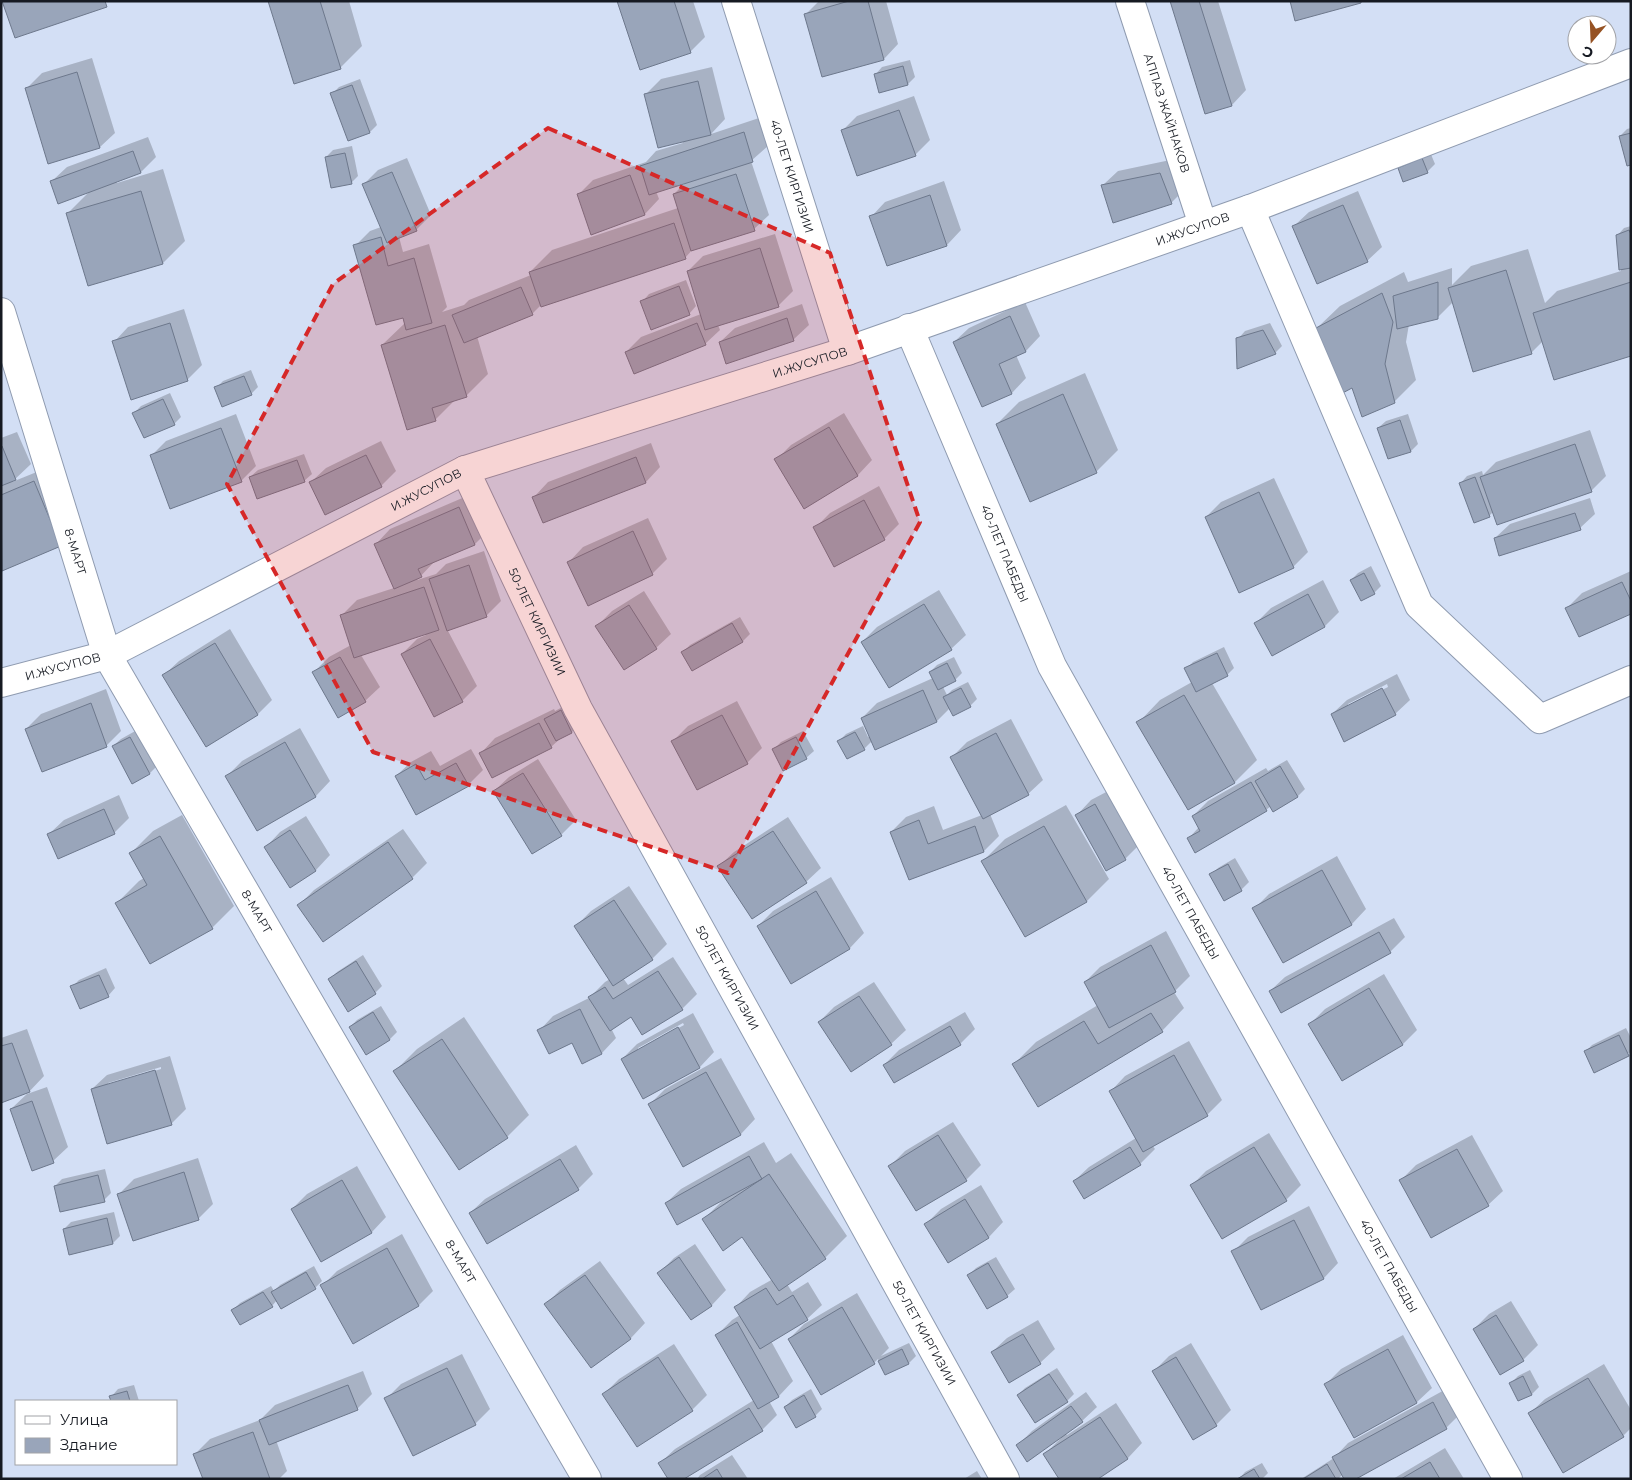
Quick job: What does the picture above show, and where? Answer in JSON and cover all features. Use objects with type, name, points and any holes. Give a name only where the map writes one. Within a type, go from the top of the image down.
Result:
[{"type":"street","name":"40-ЛЕТ КИРГИЗИИ","points":[[736,1],[847,351]]},
{"type":"street","name":"АППАЗ ЖАЙНАКОВ","points":[[1130,1],[1203,225]]},
{"type":"street","name":"И.ЖУСУПОВ","points":[[1,683],[107,655],[465,470],[847,351],[1250,209],[1631,63]]},
{"type":"street","points":[[1250,209],[1418,605],[1540,719],[1631,680]]},
{"type":"street","name":"8-МАРТ","points":[[1,312],[107,655],[587,1479]]},
{"type":"street","name":"40-ЛЕТ ПАБЕДЫ","points":[[909,328],[1052,666],[1508,1479]]},
{"type":"street","name":"50-ЛЕТ КИРГИЗИИ","points":[[465,470],[578,710],[1005,1479]]},
{"type":"highlighted area","points":[[548,128],[830,253],[920,522],[728,873],[373,752],[227,484],[333,284]]},
{"type":"building","points":[[2,1],[105,1],[107,7],[15,38]]},
{"type":"building","points":[[268,1],[320,1],[341,69],[294,84]]},
{"type":"building","points":[[617,1],[674,1],[691,53],[640,70]]},
{"type":"building","points":[[849,1],[868,1],[884,60],[822,77],[804,14]]},
{"type":"building","points":[[1170,1],[1199,1],[1232,106],[1205,114]]},
{"type":"building","points":[[1290,1],[1361,1],[1361,3],[1295,21]]},
{"type":"building","points":[[903,66],[908,85],[879,93],[874,74]]},
{"type":"building","points":[[77,72],[100,148],[48,164],[25,88]]},
{"type":"building","points":[[698,81],[711,135],[658,148],[644,94]]},
{"type":"building","points":[[352,85],[370,133],[348,141],[330,93]]},
{"type":"building","points":[[899,110],[916,156],[857,176],[841,130]]},
{"type":"building","points":[[744,132],[753,162],[649,195],[640,166]]},
{"type":"building","points":[[1631,133],[1631,165],[1627,166],[1619,136]]},
{"type":"building","points":[[133,151],[141,173],[58,204],[50,181]]},
{"type":"building","points":[[345,153],[352,184],[331,188],[325,157]]},
{"type":"building","points":[[1422,158],[1428,173],[1403,182],[1398,168]]},
{"type":"building","points":[[392,172],[417,231],[387,243],[362,184]]},
{"type":"building","points":[[1160,173],[1172,204],[1113,223],[1101,185]]},
{"type":"building","points":[[736,174],[755,231],[691,251],[673,194]]},
{"type":"building","points":[[630,175],[645,215],[591,235],[577,194]]},
{"type":"building","points":[[141,191],[163,264],[88,286],[66,213]]},
{"type":"building","points":[[930,195],[947,246],[887,266],[869,216]]},
{"type":"building","points":[[1343,205],[1368,262],[1317,284],[1292,226]]},
{"type":"building","points":[[674,223],[686,259],[541,307],[529,272]]},
{"type":"building","points":[[1629,230],[1631,234],[1631,268],[1619,270],[1616,235]]},
{"type":"building","points":[[381,237],[388,266],[414,258],[432,323],[406,330],[403,318],[376,325],[353,245]]},
{"type":"building","points":[[760,248],[779,307],[705,330],[687,271]]},
{"type":"building","points":[[1506,270],[1532,354],[1473,372],[1448,288]]},
{"type":"building","points":[[1438,282],[1438,319],[1397,329],[1393,296]]},
{"type":"building","points":[[1631,282],[1631,356],[1554,380],[1533,313]]},
{"type":"building","points":[[679,286],[690,315],[651,330],[640,301]]},
{"type":"building","points":[[521,287],[533,315],[464,343],[452,315]]},
{"type":"building","points":[[1382,293],[1393,322],[1385,364],[1395,403],[1362,417],[1352,388],[1337,396],[1316,328]]},
{"type":"building","points":[[1010,316],[1026,352],[999,364],[1012,394],[982,407],[953,342]]},
{"type":"building","points":[[787,318],[794,341],[726,364],[719,342]]},
{"type":"building","points":[[170,323],[188,381],[131,400],[112,341]]},
{"type":"building","points":[[697,323],[706,345],[634,374],[625,352]]},
{"type":"building","points":[[445,325],[467,397],[432,408],[436,421],[407,430],[381,345]]},
{"type":"building","points":[[1263,330],[1276,354],[1237,369],[1236,338]]},
{"type":"building","points":[[244,376],[252,395],[222,407],[214,387]]},
{"type":"building","points":[[1063,394],[1097,473],[1030,502],[996,424]]},
{"type":"building","points":[[163,399],[175,425],[144,438],[132,413]]},
{"type":"building","points":[[1400,420],[1411,452],[1388,459],[1377,428]]},
{"type":"building","points":[[829,427],[858,476],[804,509],[774,459]]},
{"type":"building","points":[[221,428],[242,482],[170,509],[150,455]]},
{"type":"building","points":[[1575,444],[1592,492],[1497,525],[1480,477]]},
{"type":"building","points":[[1,446],[16,480],[1,486]]},
{"type":"building","points":[[366,455],[382,487],[325,515],[309,482]]},
{"type":"building","points":[[636,457],[646,483],[543,523],[532,497]]},
{"type":"building","points":[[297,460],[305,482],[257,499],[249,477]]},
{"type":"building","points":[[1475,477],[1490,517],[1474,523],[1459,483]]},
{"type":"building","points":[[34,481],[61,546],[2,571],[1,495]]},
{"type":"building","points":[[1259,492],[1294,568],[1239,593],[1205,517]]},
{"type":"building","points":[[864,500],[885,540],[834,567],[813,527]]},
{"type":"building","points":[[459,507],[475,545],[418,569],[422,577],[394,589],[374,544]]},
{"type":"building","points":[[1575,513],[1581,530],[1499,556],[1494,538]]},
{"type":"building","points":[[633,531],[653,575],[588,606],[567,562]]},
{"type":"building","points":[[469,565],[487,617],[447,631],[429,579]]},
{"type":"building","points":[[1364,573],[1375,594],[1361,601],[1350,580]]},
{"type":"building","points":[[1622,582],[1631,601],[1631,614],[1579,637],[1565,608]]},
{"type":"building","points":[[424,587],[439,630],[354,658],[340,615]]},
{"type":"building","points":[[1308,594],[1325,627],[1272,656],[1254,623]]},
{"type":"building","points":[[924,604],[952,650],[889,688],[861,642]]},
{"type":"building","points":[[629,605],[657,649],[624,670],[595,626]]},
{"type":"building","points":[[732,623],[743,642],[692,671],[681,652]]},
{"type":"building","points":[[430,639],[463,702],[434,717],[401,654]]},
{"type":"building","points":[[215,643],[258,715],[206,747],[162,675]]},
{"type":"building","points":[[1217,653],[1228,676],[1196,692],[1184,668]]},
{"type":"building","points":[[340,657],[366,702],[338,718],[312,672]]},
{"type":"building","points":[[947,663],[956,681],[938,690],[929,672]]},
{"type":"building","points":[[961,688],[971,707],[953,716],[943,697]]},
{"type":"building","points":[[1382,688],[1396,715],[1344,742],[1331,714]]},
{"type":"building","points":[[923,690],[937,722],[875,750],[861,718]]},
{"type":"building","points":[[1184,695],[1235,783],[1188,810],[1136,722]]},
{"type":"building","points":[[91,703],[107,747],[42,772],[25,729]]},
{"type":"building","points":[[561,710],[572,733],[556,741],[544,719]]},
{"type":"building","points":[[722,715],[748,764],[697,790],[671,741]]},
{"type":"building","points":[[539,723],[552,748],[492,778],[479,753]]},
{"type":"building","points":[[855,732],[865,750],[847,759],[837,741]]},
{"type":"building","points":[[996,733],[1029,795],[983,819],[950,757]]},
{"type":"building","points":[[130,737],[150,774],[132,784],[112,746]]},
{"type":"building","points":[[796,737],[807,759],[783,771],[772,749]]},
{"type":"building","points":[[285,742],[316,797],[257,831],[225,776]]},
{"type":"building","points":[[456,763],[469,786],[416,815],[395,776],[416,764],[425,780]]},
{"type":"building","points":[[1280,766],[1298,797],[1273,812],[1255,781]]},
{"type":"building","points":[[523,773],[562,836],[532,854],[493,791]]},
{"type":"building","points":[[1251,782],[1267,811],[1195,853],[1187,838],[1200,831],[1192,816]]},
{"type":"building","points":[[1095,804],[1126,860],[1106,871],[1075,815]]},
{"type":"building","points":[[104,809],[115,834],[58,859],[47,834]]},
{"type":"building","points":[[919,820],[928,844],[975,826],[984,852],[909,880],[890,832]]},
{"type":"building","points":[[1044,826],[1087,902],[1025,937],[981,861]]},
{"type":"building","points":[[290,830],[316,871],[290,888],[264,847]]},
{"type":"building","points":[[773,831],[807,883],[752,919],[717,866]]},
{"type":"building","points":[[160,836],[213,929],[150,964],[115,903],[147,885],[129,853]]},
{"type":"building","points":[[388,842],[413,879],[323,942],[297,905]]},
{"type":"building","points":[[1228,864],[1242,891],[1224,901],[1209,874]]},
{"type":"building","points":[[1322,870],[1352,925],[1283,963],[1252,908]]},
{"type":"building","points":[[816,891],[850,949],[791,984],[757,926]]},
{"type":"building","points":[[614,900],[653,960],[613,986],[574,926]]},
{"type":"building","points":[[1379,932],[1391,953],[1281,1013],[1269,991]]},
{"type":"building","points":[[1151,945],[1176,992],[1109,1028],[1084,982]]},
{"type":"building","points":[[356,961],[376,994],[348,1012],[328,979]]},
{"type":"building","points":[[658,971],[683,1010],[642,1035],[631,1017],[610,1031],[588,997],[605,987],[613,999]]},
{"type":"building","points":[[99,975],[109,997],[80,1009],[70,986]]},
{"type":"building","points":[[1369,988],[1403,1045],[1342,1081],[1308,1024]]},
{"type":"building","points":[[859,996],[892,1045],[851,1072],[818,1022]]},
{"type":"building","points":[[580,1009],[602,1054],[582,1064],[572,1043],[549,1054],[537,1030]]},
{"type":"building","points":[[373,1012],[390,1040],[366,1055],[349,1027]]},
{"type":"building","points":[[1151,1013],[1163,1032],[1038,1107],[1012,1064],[1084,1021],[1098,1044]]},
{"type":"building","points":[[950,1026],[961,1045],[894,1083],[883,1065]]},
{"type":"building","points":[[678,1027],[700,1068],[643,1099],[621,1059]]},
{"type":"building","points":[[1619,1035],[1629,1056],[1594,1073],[1584,1051]]},
{"type":"building","points":[[442,1039],[508,1138],[459,1170],[393,1071]]},
{"type":"building","points":[[12,1043],[30,1092],[1,1103],[1,1046]]},
{"type":"building","points":[[1174,1055],[1208,1116],[1143,1152],[1109,1091]]},
{"type":"building","points":[[155,1070],[172,1125],[107,1144],[91,1089]]},
{"type":"building","points":[[706,1072],[741,1135],[683,1167],[648,1104]]},
{"type":"building","points":[[32,1101],[54,1163],[32,1171],[10,1109]]},
{"type":"building","points":[[938,1135],[967,1181],[916,1211],[888,1166]]},
{"type":"building","points":[[1130,1147],[1141,1165],[1084,1199],[1073,1181]]},
{"type":"building","points":[[1254,1147],[1287,1201],[1222,1239],[1190,1185]]},
{"type":"building","points":[[1457,1149],[1489,1206],[1431,1238],[1399,1180]]},
{"type":"building","points":[[749,1156],[762,1179],[677,1225],[665,1203]]},
{"type":"building","points":[[560,1159],[579,1190],[487,1244],[469,1213]]},
{"type":"building","points":[[184,1172],[199,1220],[133,1241],[117,1194]]},
{"type":"building","points":[[769,1174],[826,1259],[779,1291],[742,1237],[723,1251],[702,1219]]},
{"type":"building","points":[[98,1175],[105,1202],[60,1212],[54,1186]]},
{"type":"building","points":[[342,1180],[372,1233],[321,1262],[291,1209]]},
{"type":"building","points":[[965,1199],[989,1238],[948,1263],[924,1224]]},
{"type":"building","points":[[107,1218],[113,1244],[69,1255],[63,1229]]},
{"type":"building","points":[[1294,1220],[1324,1279],[1261,1310],[1231,1251]]},
{"type":"building","points":[[387,1248],[419,1306],[353,1344],[320,1285]]},
{"type":"building","points":[[679,1257],[712,1306],[691,1320],[657,1273]]},
{"type":"building","points":[[988,1263],[1008,1297],[987,1309],[967,1275]]},
{"type":"building","points":[[306,1272],[316,1289],[281,1309],[271,1292]]},
{"type":"building","points":[[585,1275],[631,1339],[591,1368],[544,1304]]},
{"type":"building","points":[[766,1288],[777,1305],[793,1295],[808,1320],[760,1349],[734,1307]]},
{"type":"building","points":[[263,1292],[273,1307],[240,1325],[231,1310]]},
{"type":"building","points":[[842,1307],[875,1364],[821,1395],[788,1339]]},
{"type":"building","points":[[1496,1315],[1524,1361],[1500,1375],[1473,1329]]},
{"type":"building","points":[[737,1322],[779,1397],[758,1409],[715,1335]]},
{"type":"building","points":[[1023,1334],[1041,1364],[1009,1383],[991,1352]]},
{"type":"building","points":[[902,1349],[909,1364],[885,1375],[878,1361]]},
{"type":"building","points":[[1388,1349],[1417,1403],[1354,1438],[1324,1384]]},
{"type":"building","points":[[658,1357],[693,1411],[637,1447],[602,1394]]},
{"type":"building","points":[[1176,1357],[1217,1426],[1193,1440],[1152,1371]]},
{"type":"building","points":[[447,1368],[476,1425],[413,1456],[384,1398]]},
{"type":"building","points":[[1049,1374],[1068,1402],[1035,1423],[1017,1395]]},
{"type":"building","points":[[1523,1376],[1532,1395],[1518,1401],[1509,1383]]},
{"type":"building","points":[[1588,1378],[1624,1437],[1563,1473],[1528,1413]]},
{"type":"building","points":[[348,1385],[358,1410],[269,1445],[259,1420]]},
{"type":"building","points":[[127,1391],[130,1400],[111,1400],[109,1396]]},
{"type":"building","points":[[804,1395],[816,1417],[796,1428],[784,1407]]},
{"type":"building","points":[[1433,1402],[1447,1429],[1356,1479],[1344,1479],[1332,1457]]},
{"type":"building","points":[[1071,1406],[1083,1422],[1027,1462],[1016,1445]]},
{"type":"building","points":[[749,1408],[763,1431],[684,1479],[668,1479],[658,1463]]},
{"type":"building","points":[[1100,1417],[1128,1459],[1098,1479],[1059,1479],[1043,1454]]},
{"type":"building","points":[[253,1432],[270,1479],[203,1479],[193,1454]]},
{"type":"building","points":[[1430,1462],[1440,1479],[1401,1479]]},
{"type":"building","points":[[1327,1464],[1336,1479],[1303,1479]]},
{"type":"building","points":[[717,1469],[723,1479],[702,1479]]},
{"type":"building","points":[[1254,1469],[1260,1479],[1237,1479]]}]
